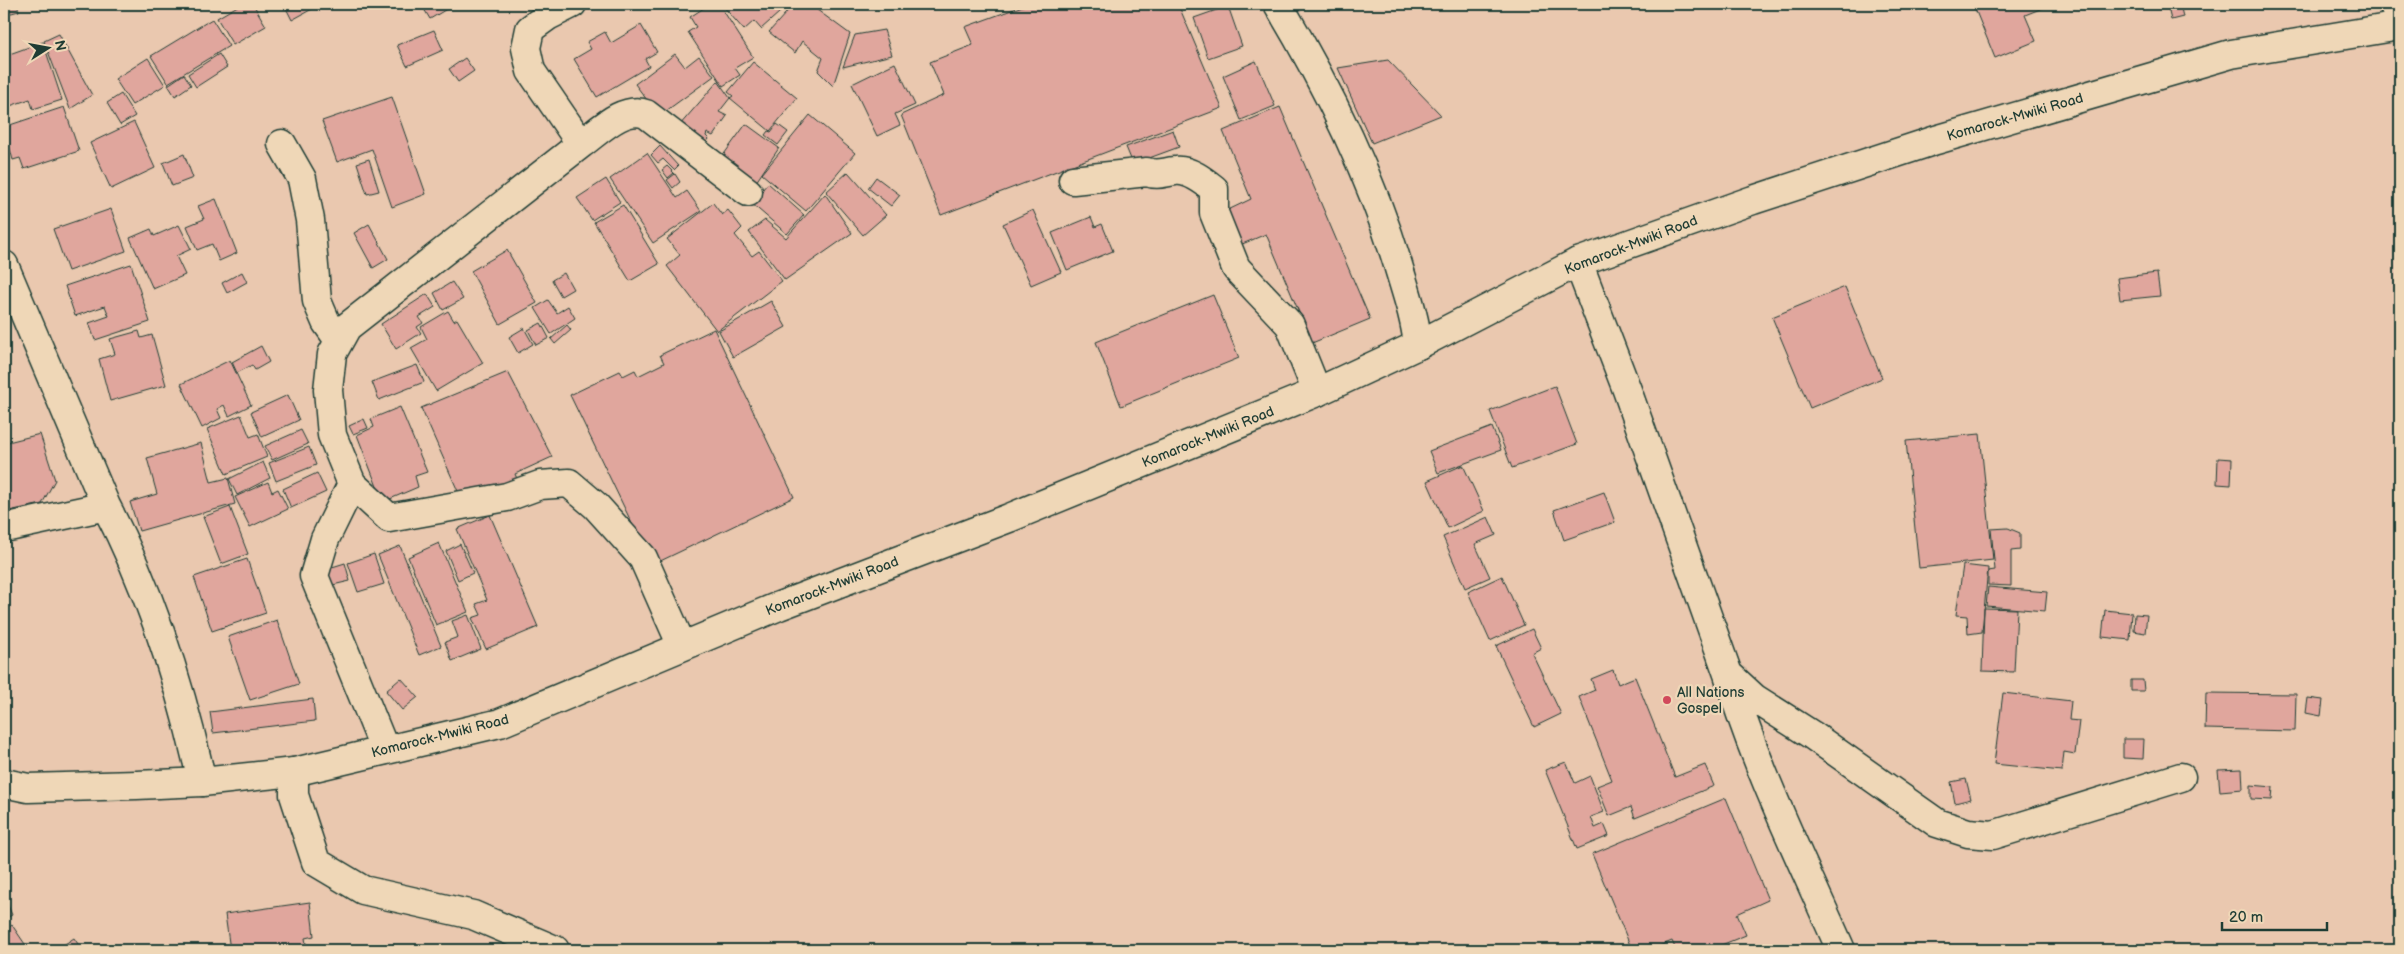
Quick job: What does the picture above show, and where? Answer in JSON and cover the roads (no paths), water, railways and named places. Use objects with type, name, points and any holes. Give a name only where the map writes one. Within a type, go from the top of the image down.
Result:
[{"type":"street","points":[[572,4],[548,16],[530,29],[526,48],[531,71],[581,144]]},
{"type":"street","points":[[1278,4],[1308,54],[1337,112],[1384,220],[1415,320],[1418,345]]},
{"type":"street","points":[[2393,4],[2400,20]]},
{"type":"street","name":"Komarock-Mwiki Road","points":[[4,783],[28,788],[202,782],[294,772],[500,722],[682,646],[1317,392],[1418,345],[1578,262],[1753,200],[1936,140],[2232,54],[2400,26]]},
{"type":"street","points":[[682,646],[643,558],[596,506],[569,483],[540,485],[507,497],[389,518],[352,484],[332,435],[328,390],[332,354],[338,339],[359,315],[581,144],[624,114],[636,110],[646,114],[748,192]]},
{"type":"street","points":[[282,144],[302,179],[310,220],[317,302],[326,322],[338,339]]},
{"type":"street","points":[[1073,180],[1147,172],[1157,175],[1177,170],[1204,181],[1214,189],[1214,213],[1236,268],[1290,326],[1317,392]]},
{"type":"street","points":[[1578,262],[1627,390],[1728,674],[1740,714],[1762,771],[1841,950]]},
{"type":"street","points":[[4,265],[106,506],[126,543],[157,627],[187,718],[202,782]]},
{"type":"street","points":[[352,484],[325,539],[314,576],[384,750]]},
{"type":"street","points":[[4,528],[106,506]]},
{"type":"street","points":[[1728,674],[1754,698],[1812,735],[1937,823],[1968,833],[1993,834],[2181,777]]},
{"type":"street","points":[[294,772],[294,796],[316,862],[364,890],[473,915],[555,950]]},
{"type":"place","name":"All Nations Gospel","points":[[1667,700]]}]
